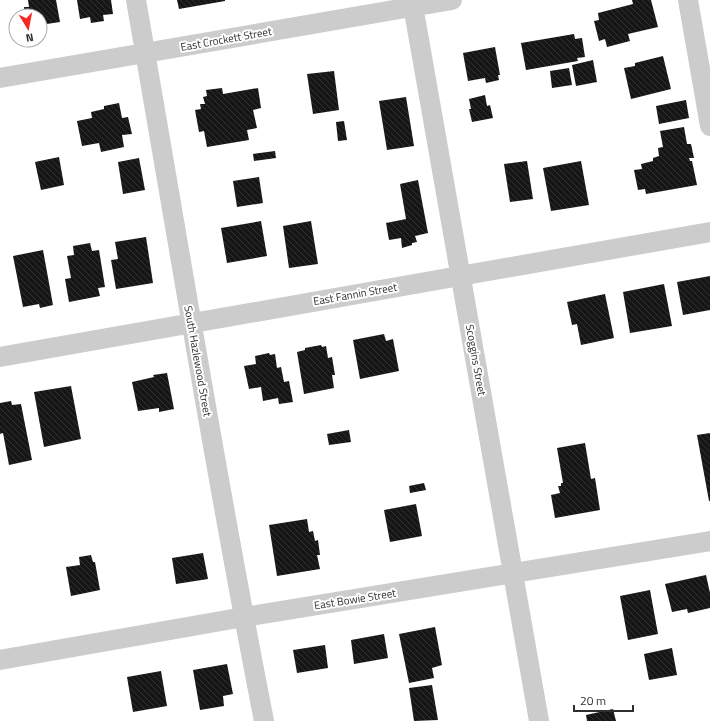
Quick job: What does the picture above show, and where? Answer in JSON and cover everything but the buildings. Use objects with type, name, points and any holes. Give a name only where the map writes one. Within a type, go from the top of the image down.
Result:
[{"type":"street","name":"South Hazlewood Street","points":[[136,0],[191,323],[264,721]]},
{"type":"street","name":"East Crockett Street","points":[[0,78],[145,53],[413,3],[452,0]]},
{"type":"street","points":[[688,0],[710,126]]},
{"type":"street","name":"Scoggins Street","points":[[413,3],[539,721]]},
{"type":"street","name":"East Fannin Street","points":[[0,357],[710,232]]},
{"type":"street","name":"East Bowie Street","points":[[0,660],[244,617],[710,541]]}]
